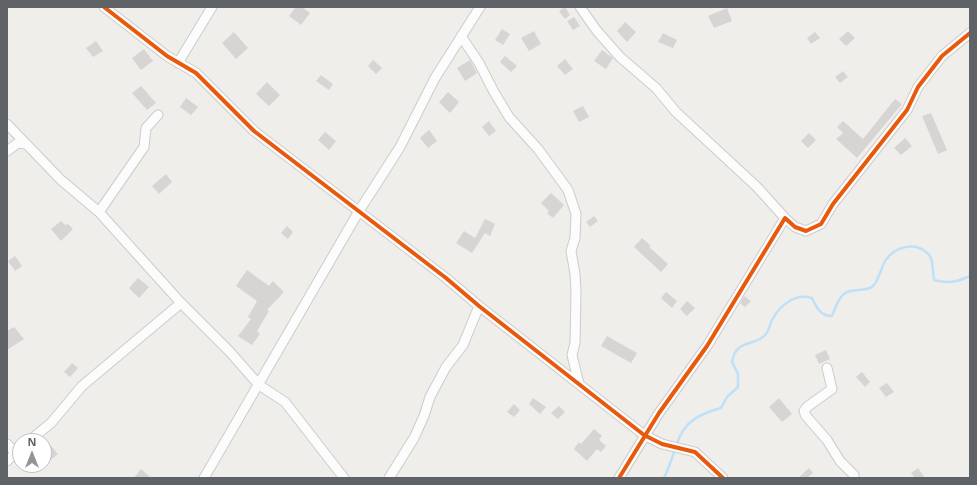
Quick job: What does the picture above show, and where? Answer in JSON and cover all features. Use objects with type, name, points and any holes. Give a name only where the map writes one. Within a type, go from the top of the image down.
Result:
[{"type":"street","points":[[104,7],[178,63],[196,73],[254,131],[446,278],[479,306],[644,435],[662,444],[696,452],[723,478]]},
{"type":"street","points":[[178,63],[212,7]]},
{"type":"street","points":[[204,478],[359,211],[400,147],[435,78],[480,7]]},
{"type":"street","points":[[580,7],[597,31],[620,57],[656,88],[676,112],[756,187],[785,218],[795,227],[806,231],[821,224],[833,204],[907,110],[918,87],[942,56],[970,33]]},
{"type":"street","points":[[461,36],[479,63],[494,92],[509,116],[538,149],[568,190],[576,214],[575,238],[571,251],[576,291],[575,343],[572,355],[579,384]]},
{"type":"street","points":[[99,212],[144,147],[146,128],[158,115]]},
{"type":"street","points":[[7,124],[61,180],[99,212],[181,303],[230,352],[259,385],[285,402],[344,478]]},
{"type":"street","points":[[7,151],[18,143],[26,144]]},
{"type":"street","points":[[619,478],[644,435],[706,346],[785,218]]},
{"type":"street","points":[[39,433],[51,423],[82,386],[181,303]]},
{"type":"street","points":[[389,478],[414,438],[424,416],[430,397],[446,367],[462,345],[479,306]]},
{"type":"street","points":[[827,368],[832,389],[807,407],[804,411],[806,416],[827,440],[840,461],[854,475],[854,478]]},
{"type":"building","points":[[296,7],[302,7],[310,13],[301,25],[289,16]]},
{"type":"building","points":[[565,7],[570,15],[565,19],[559,11]]},
{"type":"building","points":[[727,8],[732,21],[714,28],[708,16]]},
{"type":"building","points":[[574,17],[580,26],[573,30],[567,21]]},
{"type":"building","points":[[625,22],[636,32],[627,42],[617,31]]},
{"type":"building","points":[[502,29],[510,34],[503,45],[495,40]]},
{"type":"building","points":[[534,31],[541,44],[529,51],[521,38]]},
{"type":"building","points":[[848,31],[855,38],[846,46],[839,39]]},
{"type":"building","points":[[234,32],[248,48],[236,59],[222,43]]},
{"type":"building","points":[[815,32],[820,38],[811,44],[807,38]]},
{"type":"building","points":[[663,33],[677,40],[673,48],[658,42]]},
{"type":"building","points":[[96,41],[103,51],[93,57],[86,48]]},
{"type":"building","points":[[144,49],[153,61],[141,70],[132,58]]},
{"type":"building","points":[[602,50],[613,58],[606,69],[594,61]]},
{"type":"building","points":[[505,56],[517,66],[511,72],[500,62]]},
{"type":"building","points":[[565,59],[573,69],[565,75],[557,66]]},
{"type":"building","points":[[373,60],[382,68],[376,74],[368,66]]},
{"type":"building","points":[[470,60],[477,73],[465,81],[457,68]]},
{"type":"building","points":[[843,71],[848,77],[840,83],[835,77]]},
{"type":"building","points":[[321,75],[333,84],[329,90],[316,81]]},
{"type":"building","points":[[267,82],[280,95],[269,106],[256,94]]},
{"type":"building","points":[[141,86],[156,103],[147,110],[132,93]]},
{"type":"building","points":[[448,92],[459,102],[450,113],[439,102]]},
{"type":"building","points":[[186,98],[198,107],[191,115],[180,107]]},
{"type":"building","points":[[895,99],[902,104],[857,158],[836,139],[843,133],[837,127],[843,121],[863,139]]},
{"type":"building","points":[[583,106],[589,117],[579,122],[573,111]]},
{"type":"building","points":[[931,113],[947,150],[938,154],[922,116]]},
{"type":"building","points":[[489,121],[496,131],[489,136],[482,127]]},
{"type":"building","points":[[429,130],[437,141],[428,148],[420,138]]},
{"type":"building","points":[[325,132],[336,141],[329,150],[318,140]]},
{"type":"building","points":[[809,133],[816,140],[808,148],[801,141]]},
{"type":"building","points":[[905,138],[912,146],[901,155],[894,148]]},
{"type":"building","points":[[166,174],[172,182],[159,194],[152,186]]},
{"type":"building","points":[[551,193],[564,205],[553,218],[547,213],[549,211],[541,203]]},
{"type":"building","points":[[594,216],[598,221],[590,227],[586,222]]},
{"type":"building","points":[[485,219],[495,224],[490,236],[485,233],[472,253],[456,243],[464,231],[475,238]]},
{"type":"building","points":[[61,221],[65,225],[68,224],[73,229],[61,241],[51,229]]},
{"type":"building","points":[[287,226],[293,232],[288,239],[281,233]]},
{"type":"building","points":[[642,238],[651,246],[649,247],[668,264],[661,272],[634,247]]},
{"type":"building","points":[[15,256],[22,266],[15,271],[8,261]]},
{"type":"building","points":[[247,270],[269,286],[273,281],[284,292],[267,310],[269,311],[257,331],[260,334],[252,345],[238,336],[251,319],[248,317],[257,301],[236,286]]},
{"type":"building","points":[[138,278],[149,287],[139,298],[129,288]]},
{"type":"building","points":[[666,292],[677,301],[672,308],[661,298]]},
{"type":"building","points":[[744,296],[751,301],[745,307],[740,303]]},
{"type":"building","points":[[687,301],[695,308],[687,316],[680,309]]},
{"type":"building","points":[[14,327],[24,339],[7,350],[7,331]]},
{"type":"building","points":[[607,336],[637,353],[631,363],[601,346]]},
{"type":"building","points":[[826,350],[830,359],[819,364],[815,355]]},
{"type":"building","points":[[72,363],[78,368],[70,377],[64,372]]},
{"type":"building","points":[[862,372],[870,382],[865,387],[856,377]]},
{"type":"building","points":[[887,383],[894,392],[886,397],[879,388]]},
{"type":"building","points":[[533,398],[546,407],[540,414],[529,404]]},
{"type":"building","points":[[779,398],[792,414],[782,422],[769,407]]},
{"type":"building","points":[[514,404],[520,410],[514,417],[507,412]]},
{"type":"building","points":[[559,406],[565,412],[558,419],[551,413]]},
{"type":"building","points":[[594,429],[602,436],[599,440],[606,446],[601,452],[597,449],[587,461],[574,449],[579,442],[581,444]]},
{"type":"building","points":[[52,447],[58,454],[52,459]]},
{"type":"building","points":[[809,468],[813,473],[807,478],[798,478]]},
{"type":"building","points":[[918,468],[925,478],[915,478],[911,473]]},
{"type":"building","points":[[141,469],[151,478],[134,478]]},
{"type":"waterway","points":[[664,478],[677,443],[687,426],[694,419],[721,408],[727,397],[738,387],[738,374],[732,362],[734,354],[742,346],[762,338],[766,334],[775,315],[784,305],[800,297],[812,298],[817,308],[822,313],[832,316],[842,296],[847,292],[866,289],[873,286],[889,256],[906,247],[919,248],[930,256],[934,280],[952,282],[970,276]]},
{"type":"cycle path","points":[[104,7],[167,56],[196,73],[254,131],[446,278],[479,306],[644,435],[662,444],[695,452],[723,478]]},
{"type":"cycle path","points":[[619,478],[659,413],[707,346],[785,218],[795,227],[806,231],[821,224],[833,204],[907,110],[918,87],[942,56],[970,33]]}]
